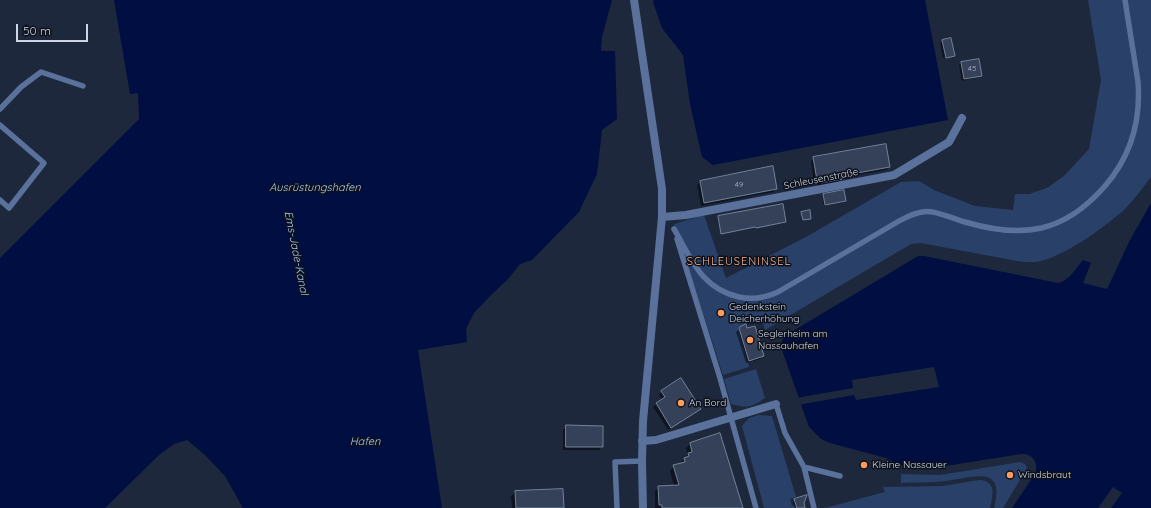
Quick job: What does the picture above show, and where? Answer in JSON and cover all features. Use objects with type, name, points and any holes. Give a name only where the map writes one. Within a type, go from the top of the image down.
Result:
[{"type":"street","points":[[634,0],[661,178],[665,217],[642,441],[643,508]]},
{"type":"street","name":"Schleusenstraße","points":[[665,217],[686,215],[894,175],[948,142],[962,118]]},
{"type":"street","points":[[642,441],[656,440],[776,404]]},
{"type":"lane","points":[[665,217],[674,229],[697,268],[712,285],[731,295],[756,298],[764,298],[778,292],[899,221],[919,212],[937,212],[993,229],[1013,230],[1036,229],[1067,219],[1086,206],[1114,176],[1126,155],[1136,126],[1139,96],[1138,82],[1126,0]]},
{"type":"lane","points":[[0,109],[21,86],[41,72],[83,86]]},
{"type":"lane","points":[[0,125],[44,163],[9,208],[0,200]]},
{"type":"lane","points":[[674,229],[731,418],[756,508]]},
{"type":"lane","points":[[776,404],[785,433],[804,467],[814,508]]},
{"type":"lane","points":[[617,508],[615,462],[642,461]]},
{"type":"lane","points":[[804,467],[840,476]]},
{"type":"shaded area","points":[[1088,0],[1151,0],[1151,177],[1126,208],[1096,232],[1070,249],[1045,260],[1035,262],[1018,261],[921,243],[911,244],[765,330],[761,316],[738,328],[749,367],[723,375],[674,224],[704,215],[726,278],[806,237],[901,182],[919,181],[934,190],[975,206],[1013,210],[1015,194],[1029,194],[1047,188],[1064,176],[1089,149],[1101,80]]},
{"type":"shaded area","points":[[756,369],[765,398],[756,404],[749,406],[731,404],[724,379]]},
{"type":"shaded area","points":[[759,415],[772,416],[796,497],[790,499],[792,506],[796,506],[797,508],[764,508],[742,426],[749,418]]},
{"type":"shaded area","points":[[1020,462],[1025,464],[1027,468],[1003,508],[994,508],[996,494],[995,484],[991,479],[984,476],[939,482],[901,483],[901,474],[940,475]]},
{"type":"shaded area","points":[[979,480],[989,483],[991,486],[993,494],[990,508],[825,508],[885,492],[883,487],[943,486]]},
{"type":"water","name":"Ausrüstungshafen","points":[[114,0],[612,0],[602,37],[601,51],[615,51],[617,119],[602,130],[597,174],[579,212],[532,260],[520,264],[509,278],[474,313],[466,329],[467,342],[418,350],[442,508],[243,508],[225,476],[205,455],[187,440],[174,444],[159,455],[105,508],[0,508],[0,258],[139,119],[138,93],[130,94]]},
{"type":"water","points":[[654,0],[925,0],[948,120],[713,165],[702,157],[690,104],[683,55],[662,28],[653,2]]},
{"type":"water","points":[[1151,203],[1151,508],[1012,508],[1035,474],[1036,466],[1034,460],[1029,455],[1021,454],[939,467],[899,465],[886,458],[830,443],[821,439],[809,427],[781,347],[781,343],[788,334],[918,256],[1058,283],[1066,280],[1083,260],[1091,263],[1083,283],[1107,289],[1130,240]]},
{"type":"pier","points":[[934,367],[939,387],[856,400],[854,395],[798,405],[796,398],[853,388],[852,380]]},
{"type":"pier","points":[[1113,487],[1122,493],[1111,508],[1098,508]]},
{"type":"building","points":[[951,38],[955,56],[946,58],[942,40]]},
{"type":"building","points":[[979,59],[982,76],[964,79],[961,62]]},
{"type":"building","points":[[886,144],[890,167],[841,176],[842,179],[821,183],[820,180],[817,180],[813,157]]},
{"type":"building","points":[[773,166],[777,189],[704,203],[700,181]]},
{"type":"building","points":[[844,190],[846,201],[825,205],[823,194]]},
{"type":"building","points":[[783,204],[786,222],[721,234],[718,216]]},
{"type":"building","points":[[810,210],[811,219],[803,220],[801,212]]},
{"type":"building","points":[[746,324],[747,328],[755,326],[764,356],[749,361],[739,328]]},
{"type":"building","points":[[681,378],[701,409],[671,428],[656,403],[665,397],[661,391]]},
{"type":"building","points":[[566,425],[603,426],[603,447],[566,447]]},
{"type":"building","points":[[720,433],[743,508],[662,508],[662,505],[659,505],[658,486],[679,485],[673,465],[685,462],[684,458],[689,456],[688,453],[692,452],[690,443]]},
{"type":"building","points":[[563,489],[564,508],[516,508],[515,491]]},
{"type":"building","points":[[807,495],[804,503],[805,508],[797,508],[794,499]]},
{"type":"place","name":"Gedenkstein Deicherhöhung","points":[[721,313]]},
{"type":"place","name":"Seglerheim am Nassauhafen","points":[[750,340]]},
{"type":"place","name":"An Bord","points":[[681,403]]},
{"type":"place","name":"Kleine Nassauer","points":[[864,465]]},
{"type":"place","name":"Windsbraut","points":[[1010,475]]},
{"type":"district","name":"SCHLEUSENINSEL","points":[[739,262]]},
{"type":"water label","name":"Ems-Jade-Kanal","points":[[296,253]]},
{"type":"water label","name":"Hafen","points":[[365,442]]}]
